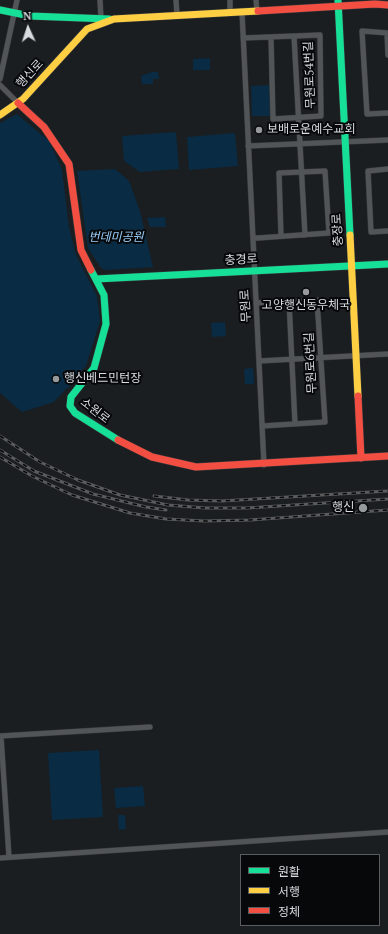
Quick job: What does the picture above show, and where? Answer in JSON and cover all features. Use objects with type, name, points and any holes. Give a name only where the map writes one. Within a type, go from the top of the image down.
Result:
[{"type":"main road","name":"행신로","points":[[0,115],[18,103],[87,29],[114,19],[257,11],[339,3],[388,5]]},
{"type":"main road","name":"충장로","points":[[339,3],[361,458]]},
{"type":"main road","points":[[0,10],[30,16],[114,19]]},
{"type":"main road","name":"소원로","points":[[18,103],[44,128],[57,144],[69,164],[81,250],[104,294],[106,324],[94,368],[71,397],[70,406],[72,410],[110,436],[152,457],[196,467],[264,465],[388,456]]},
{"type":"main road","name":"충경로","points":[[96,279],[388,264]]},
{"type":"street","points":[[0,80],[2,60],[17,0]]},
{"type":"street","points":[[100,0],[101,18]]},
{"type":"street","points":[[176,0],[177,15]]},
{"type":"street","points":[[230,0],[230,12]]},
{"type":"street","points":[[256,0],[257,11]]},
{"type":"street","name":"무원로","points":[[242,12],[264,465]]},
{"type":"street","points":[[388,55],[388,33],[362,31],[367,114],[388,113]]},
{"type":"street","name":"무원로54번길","points":[[243,38],[320,35],[322,116],[273,119],[271,37]]},
{"type":"street","name":"무원로54번길","points":[[294,36],[299,118],[300,172],[305,235]]},
{"type":"street","points":[[0,85],[18,103]]},
{"type":"street","points":[[248,146],[388,140]]},
{"type":"street","points":[[388,169],[368,171],[371,232],[388,231]]},
{"type":"street","points":[[253,238],[329,233],[325,171],[279,173],[281,236]]},
{"type":"street","name":"무원로6번길","points":[[256,303],[317,300],[325,422],[262,426]]},
{"type":"street","points":[[289,301],[294,424]]},
{"type":"street","points":[[259,361],[388,354]]},
{"type":"street","points":[[9,857],[0,736],[150,727]]},
{"type":"street","points":[[0,858],[388,832]]},
{"type":"green space","points":[[210,58],[210,70],[193,70],[193,59]]},
{"type":"green space","points":[[152,72],[158,72],[159,79],[153,79],[153,84],[142,84],[141,76]]},
{"type":"green space","points":[[269,85],[270,116],[252,116],[251,86]]},
{"type":"green space","points":[[17,114],[49,141],[62,169],[69,227],[76,255],[97,296],[100,321],[86,366],[70,384],[69,388],[67,388],[54,402],[22,412],[0,393],[0,123]]},
{"type":"green space","points":[[176,132],[179,169],[140,172],[124,161],[122,136]]},
{"type":"green space","points":[[235,133],[238,166],[189,170],[187,137]]},
{"type":"green space","name":"번데미공원","points":[[115,169],[129,181],[140,211],[153,267],[106,270],[101,268],[88,248],[77,171]]},
{"type":"green space","points":[[165,217],[166,227],[150,227],[147,218]]},
{"type":"green space","points":[[225,322],[226,336],[212,337],[211,323]]},
{"type":"green space","points":[[253,368],[254,384],[245,384],[244,369]]},
{"type":"green space","points":[[99,750],[103,817],[52,820],[48,753]]},
{"type":"green space","points":[[143,786],[145,806],[116,808],[114,788]]},
{"type":"green space","points":[[118,815],[125,815],[126,829],[119,830]]},
{"type":"railway","points":[[0,436],[40,462],[78,480],[120,495],[168,505],[205,508],[247,508],[388,499]]},
{"type":"railway","points":[[0,450],[34,471],[93,494],[146,507],[166,510]]},
{"type":"railway","points":[[0,457],[32,476],[72,495],[130,513],[166,519],[204,521],[250,520],[388,510]]},
{"type":"railway","points":[[154,496],[188,500],[222,501],[388,491]]},
{"type":"traffic: fast","points":[[338,0],[350,235]]},
{"type":"traffic: fast","points":[[0,10],[30,16],[109,19]]},
{"type":"traffic: fast","points":[[96,279],[388,264]]},
{"type":"traffic: fast","points":[[91,270],[104,295],[106,324],[94,368],[71,397],[70,406],[75,413],[118,440]]},
{"type":"traffic: slow","points":[[0,115],[23,99],[87,29],[114,19],[258,11]]},
{"type":"traffic: slow","points":[[350,235],[358,396]]},
{"type":"traffic: jam","points":[[258,11],[375,4],[388,5]]},
{"type":"traffic: jam","points":[[18,103],[44,127],[69,164],[81,250],[91,270]]},
{"type":"traffic: jam","points":[[358,396],[361,458]]},
{"type":"traffic: jam","points":[[118,440],[152,457],[196,467],[388,456]]},
{"type":"place","name":"보배로운예수교회","points":[[259,130]]},
{"type":"place","name":"고양행신동우체국","points":[[306,292]]},
{"type":"place","name":"행신베드민턴장","points":[[56,379]]},
{"type":"place","name":"행신","points":[[363,508]]}]
